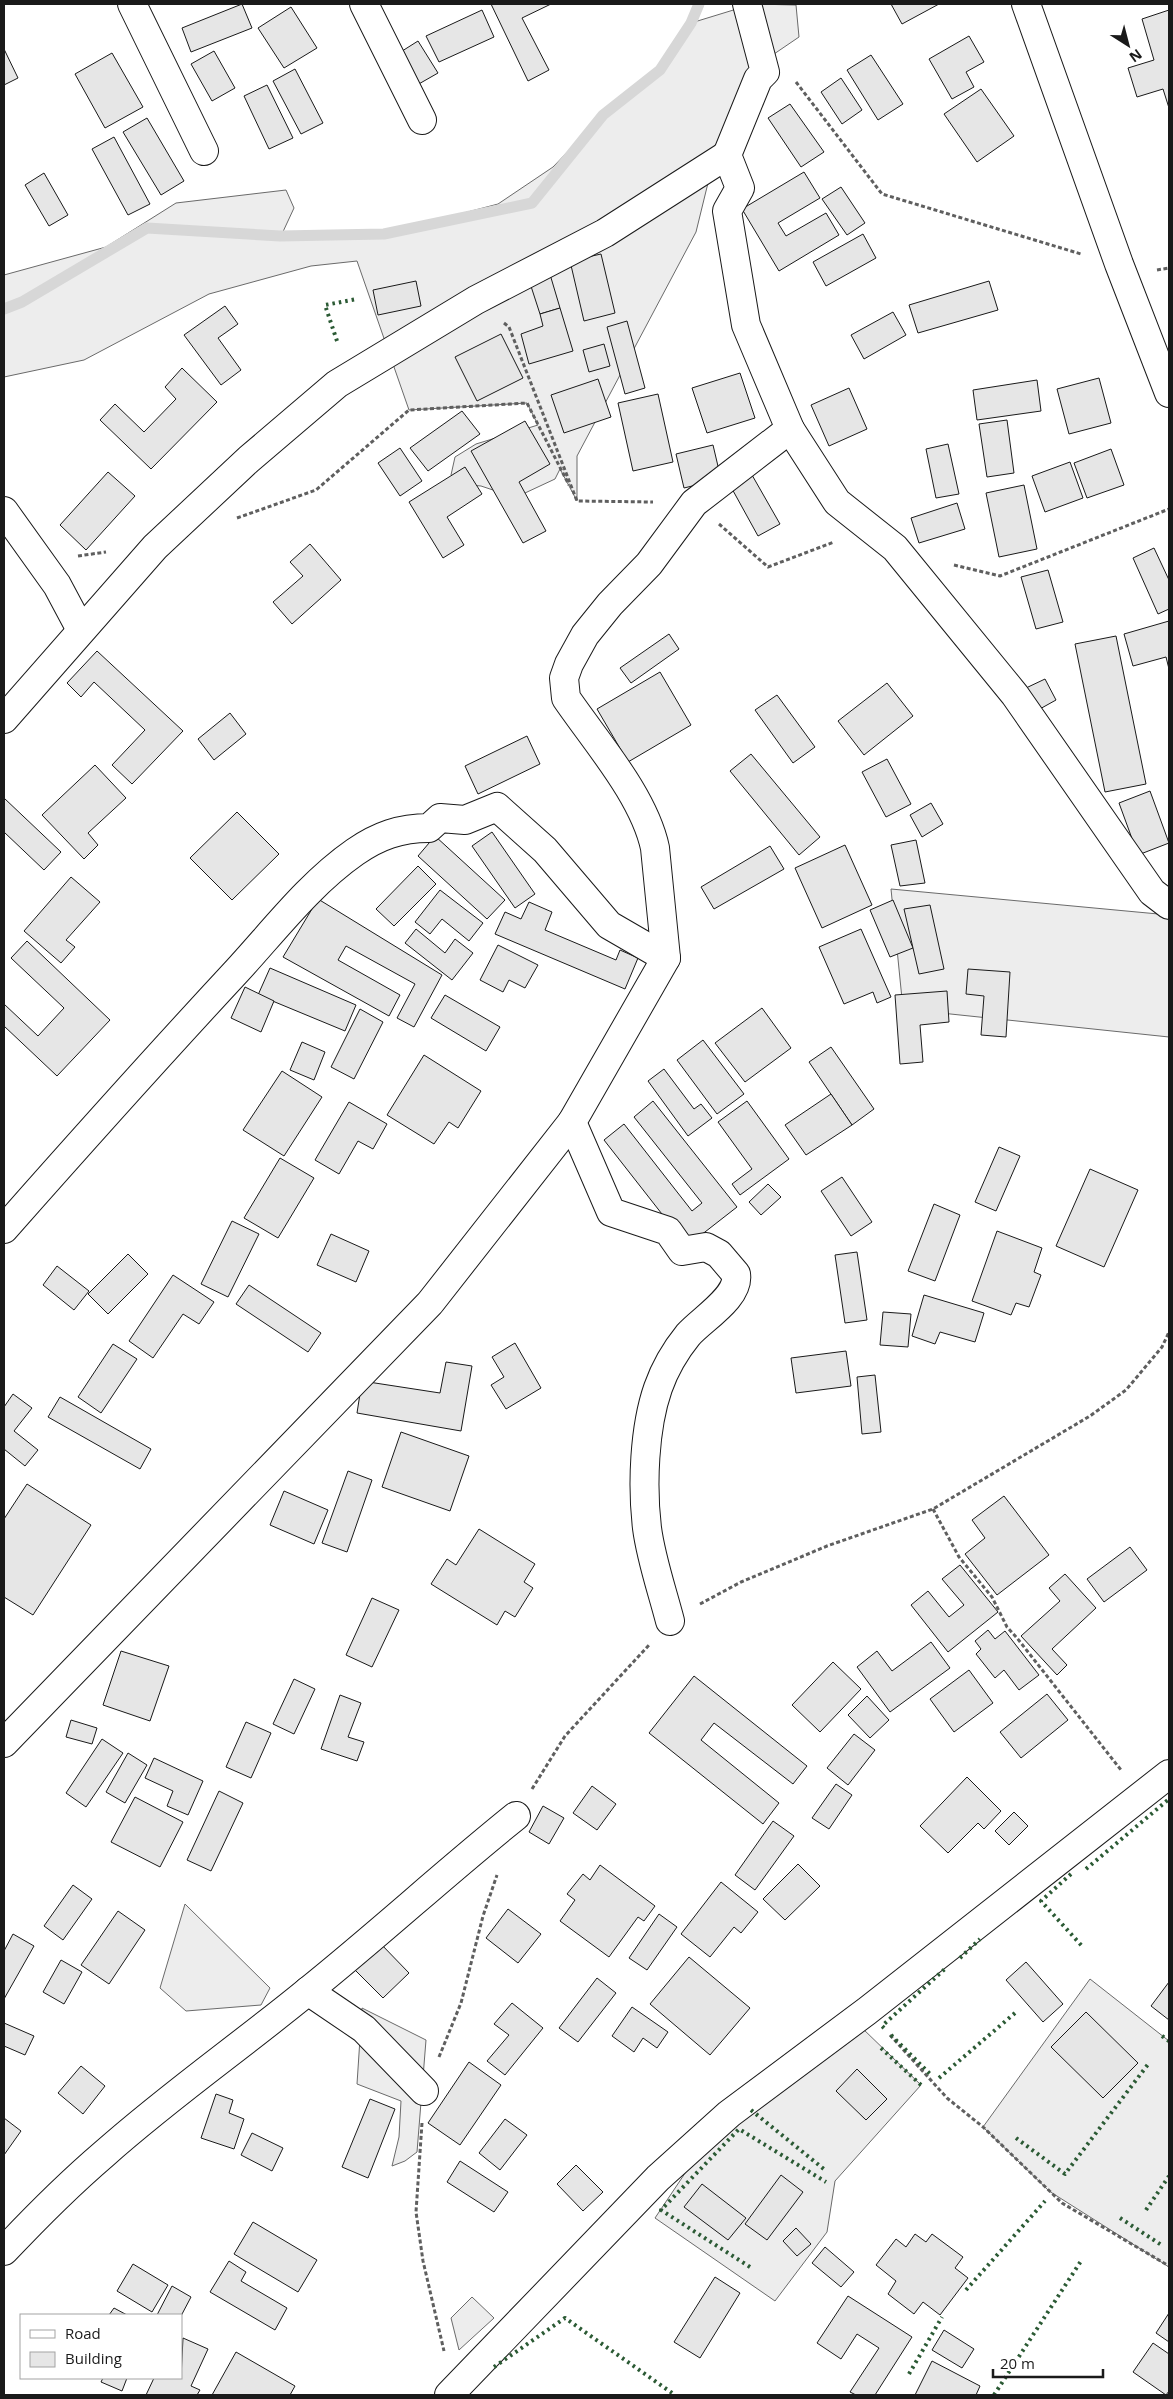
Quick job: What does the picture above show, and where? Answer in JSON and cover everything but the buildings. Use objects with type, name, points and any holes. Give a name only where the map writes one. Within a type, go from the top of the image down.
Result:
[{"type":"street","points":[[132,4],[204,151]]},
{"type":"street","points":[[364,4],[422,120]]},
{"type":"street","points":[[4,720],[155,547],[249,459],[337,384],[476,300],[605,233],[727,155],[758,79],[765,72],[747,4]]},
{"type":"street","points":[[1026,4],[1119,264],[1169,393]]},
{"type":"street","points":[[727,155],[740,188],[727,211],[746,325],[790,429],[836,502],[894,548],[1015,694],[1152,892],[1169,905]]},
{"type":"street","points":[[4,1743],[430,1303],[572,1122],[666,958],[652,832],[641,806],[566,698],[564,678],[585,635],[610,604],[649,564],[694,503],[790,429]]},
{"type":"street","points":[[4,510],[57,585],[81,630]]},
{"type":"street","points":[[4,1229],[182,1030],[316,885],[354,853],[382,835],[410,828],[429,828],[440,818],[465,820],[497,807],[545,850],[609,925],[666,958]]},
{"type":"street","points":[[572,1122],[611,1212],[668,1231],[682,1251],[706,1247],[719,1254],[736,1274],[736,1283],[730,1296],[689,1334],[674,1354],[658,1389],[649,1421],[645,1505],[647,1528],[670,1620]]},
{"type":"street","points":[[451,2393],[658,2178],[729,2114],[867,2011],[1169,1774]]},
{"type":"street","points":[[4,2251],[40,2213],[104,2153],[308,1991],[453,1867],[516,1816]]},
{"type":"street","points":[[308,1991],[364,2029],[424,2091]]},
{"type":"path","points":[[788,89],[795,82],[882,194],[1058,249],[1152,271],[1169,268]]},
{"type":"path","points":[[476,300],[509,327],[577,501]]},
{"type":"path","points":[[236,518],[316,490],[409,410],[527,404],[577,501]]},
{"type":"path","points":[[577,501],[694,503],[768,567],[838,540]]},
{"type":"path","points":[[944,563],[1000,576],[1169,509]]},
{"type":"path","points":[[44,566],[86,553],[140,551],[155,547]]},
{"type":"path","points":[[516,1816],[565,1736],[670,1620],[749,1579],[827,1546],[933,1509],[1090,1416],[1126,1390],[1162,1347],[1169,1332]]},
{"type":"path","points":[[933,1509],[959,1556],[992,1597],[1006,1628],[1018,1638],[1110,1758],[1143,1795]]},
{"type":"path","points":[[451,2393],[422,2261],[416,2212],[424,2091],[461,2003],[483,1916],[498,1871]]},
{"type":"path","points":[[867,2011],[947,2098],[983,2127],[1062,2203],[1169,2266]]},
{"type":"shaded area","points":[[753,4],[796,5],[799,37],[752,69],[750,81],[719,138],[696,232],[577,456],[577,501],[560,469],[555,479],[525,493],[505,494],[481,486],[459,484],[451,475],[455,457],[476,444],[538,425],[527,403],[409,410],[357,261],[311,266],[209,294],[84,360],[4,377],[4,275],[106,247],[176,203],[286,190],[294,208],[281,236],[384,234],[498,204],[553,167],[603,115],[660,70],[691,23]]},
{"type":"shaded area","points":[[891,889],[1169,915],[1169,1037],[903,1009]]},
{"type":"shaded area","points":[[185,1904],[270,1988],[261,2005],[186,2011],[160,1988]]},
{"type":"shaded area","points":[[1090,1979],[1169,2041],[1169,2267],[1049,2191],[983,2127]]},
{"type":"shaded area","points":[[362,2008],[426,2040],[417,2152],[405,2161],[392,2166],[399,2137],[401,2101],[357,2084]]},
{"type":"shaded area","points":[[861,2027],[921,2085],[835,2181],[827,2232],[775,2301],[655,2218],[710,2136]]},
{"type":"shaded area","points":[[472,2297],[494,2318],[459,2350],[451,2318]]},
{"type":"waterway","points":[[4,309],[22,302],[147,228],[280,236],[384,234],[532,203],[603,115],[660,70],[691,23],[699,4]]},
{"type":"hedge","points":[[337,341],[325,305],[357,299]]},
{"type":"hedge","points":[[1086,1869],[1169,1799]]},
{"type":"hedge","points":[[1071,1874],[1041,1901],[1082,1946]]},
{"type":"hedge","points":[[960,1958],[980,1939]]},
{"type":"hedge","points":[[884,2028],[882,2026],[947,1967]]},
{"type":"hedge","points":[[939,2078],[1015,2013]]},
{"type":"hedge","points":[[891,2035],[930,2074]]},
{"type":"hedge","points":[[1162,2036],[1169,2041]]},
{"type":"hedge","points":[[881,2048],[921,2085]]},
{"type":"hedge","points":[[1016,2138],[1065,2174],[1149,2063]]},
{"type":"hedge","points":[[751,2110],[825,2170]]},
{"type":"hedge","points":[[750,2267],[661,2210],[739,2129],[826,2182]]},
{"type":"hedge","points":[[1146,2210],[1169,2176]]},
{"type":"hedge","points":[[966,2290],[1045,2201]]},
{"type":"hedge","points":[[1120,2218],[1163,2246]]},
{"type":"hedge","points":[[994,2395],[1081,2261]]},
{"type":"hedge","points":[[909,2374],[942,2317]]},
{"type":"hedge","points":[[494,2367],[565,2318],[675,2395]]}]
